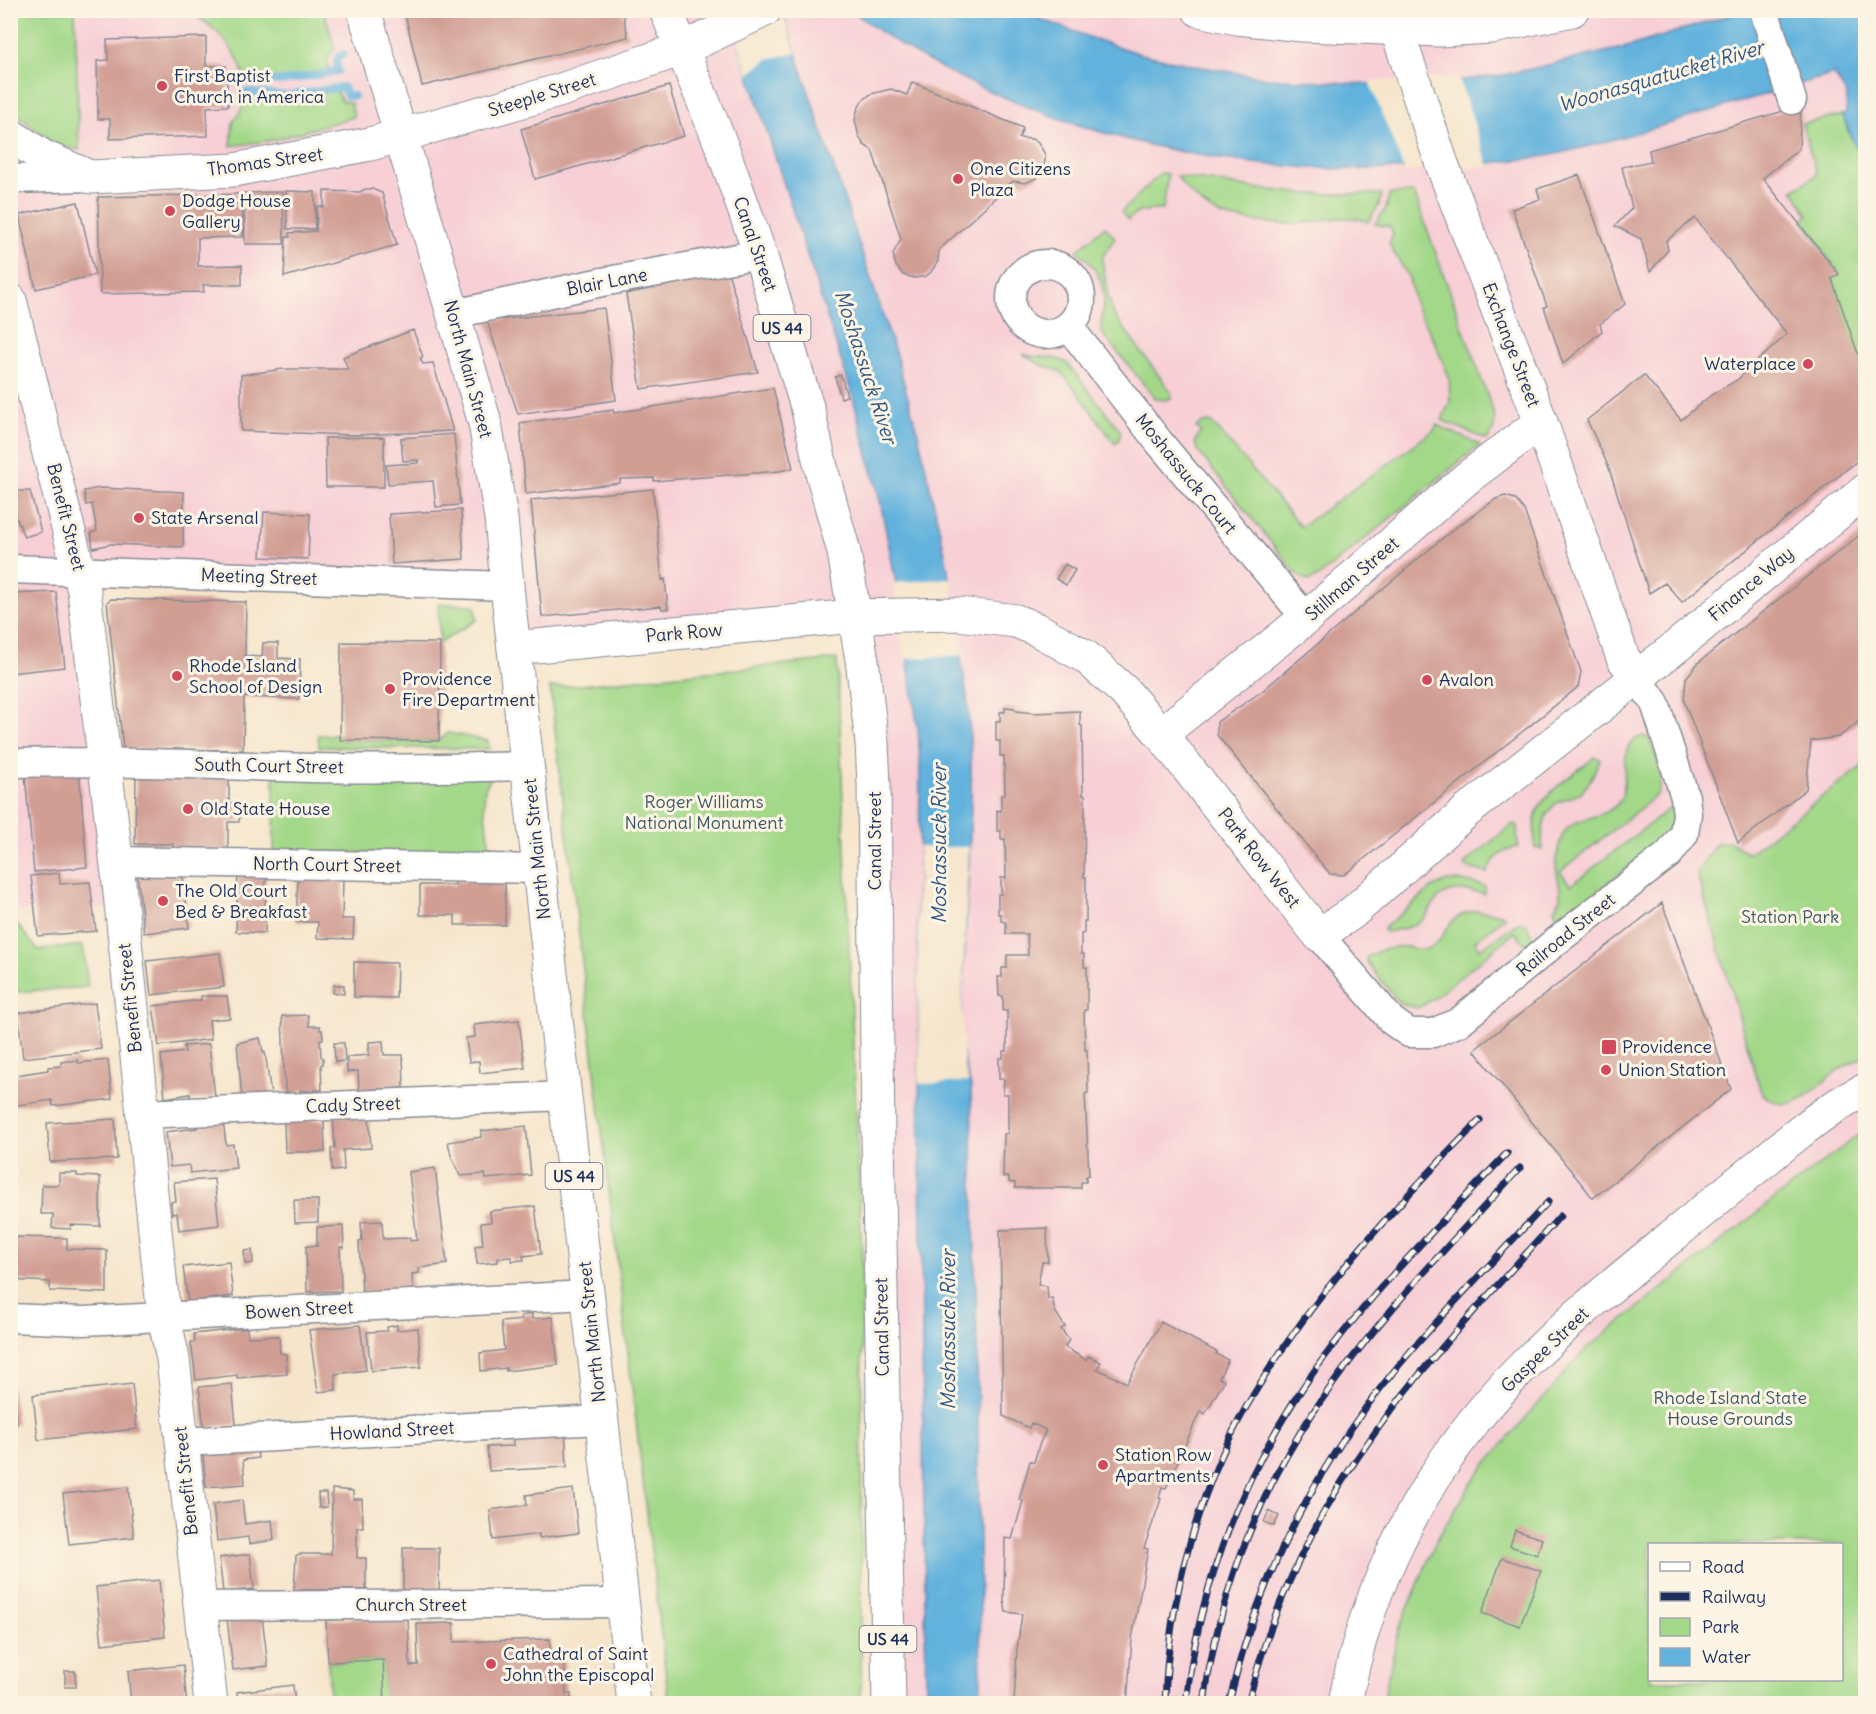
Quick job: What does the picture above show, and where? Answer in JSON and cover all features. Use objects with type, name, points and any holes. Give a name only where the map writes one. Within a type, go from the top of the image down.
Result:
[{"type":"main road","name":"North Main Street","points":[[364,10],[485,423],[501,518],[634,1704]]},
{"type":"main road","name":"Canal Street","points":[[666,10],[722,147],[760,254],[808,410],[844,552],[862,660],[871,733],[874,784],[878,1148],[889,1704]]},
{"type":"main road","name":"Steeple Street","points":[[401,135],[567,88],[682,49],[765,10]]},
{"type":"main road","points":[[1199,10],[1237,18],[1302,25],[1394,20],[1473,29],[1515,23],[1572,10]]},
{"type":"main road","name":"Exchange Street","points":[[1394,20],[1443,167],[1540,422],[1623,658],[1637,677]]},
{"type":"main road","name":"Thomas Street","points":[[10,135],[42,156],[90,177],[234,170],[370,144],[401,135]]},
{"type":"main road","name":"Benefit Street","points":[[10,300],[84,591],[116,861],[164,1317],[173,1359],[211,1704]]},
{"type":"main road","name":"Stillman Street","points":[[1161,734],[1306,618],[1467,478],[1540,422]]},
{"type":"main road","name":"Finance Way","points":[[1637,677],[1866,490]]},
{"type":"main road","name":"Park Row West","points":[[854,616],[958,615],[1016,621],[1038,630],[1086,657],[1124,691],[1161,734],[1319,935]]},
{"type":"main road","name":"Park Row","points":[[514,648],[854,616]]},
{"type":"main road","points":[[1319,935],[1352,913],[1467,811],[1637,677]]},
{"type":"main road","name":"Gaspee Street","points":[[1345,1704],[1349,1680],[1372,1606],[1394,1550],[1431,1481],[1475,1421],[1523,1367],[1634,1266],[1825,1113],[1866,1090]]},
{"type":"street","points":[[1764,10],[1792,100]]},
{"type":"street","name":"Thomas Street","points":[[10,179],[90,177]]},
{"type":"street","name":"Blair Lane","points":[[454,314],[602,282],[760,254]]},
{"type":"street","name":"Moshassuck Court","points":[[1069,327],[1159,442],[1306,618]]},
{"type":"street","name":"Meeting Street","points":[[10,569],[507,586]]},
{"type":"street","name":"Railroad Street","points":[[1319,935],[1392,1021],[1409,1033],[1433,1033],[1459,1022],[1554,943],[1669,854],[1684,834],[1687,814],[1685,797],[1655,703],[1637,677]]},
{"type":"street","name":"South Court Street","points":[[10,763],[104,761],[304,767],[527,766]]},
{"type":"street","name":"North Court Street","points":[[116,861],[539,869]]},
{"type":"street","name":"Cady Street","points":[[142,1114],[565,1096]]},
{"type":"street","name":"Bowen Street","points":[[10,1318],[84,1321],[587,1295]]},
{"type":"street","name":"Howland Street","points":[[182,1442],[602,1420]]},
{"type":"street","name":"Church Street","points":[[200,1606],[622,1603]]},
{"type":"shaded area","points":[[10,11],[1865,11],[1865,1703],[895,1703],[854,618],[517,639],[495,579],[73,567],[113,908],[11,911]]},
{"type":"green space","points":[[10,11],[75,11],[79,150],[54,144],[11,110]]},
{"type":"green space","points":[[185,11],[324,11],[335,48],[328,58],[329,73],[283,81],[245,79],[242,68],[230,47],[214,29]]},
{"type":"green space","points":[[335,89],[342,101],[351,103],[354,117],[274,140],[231,146],[233,123],[241,110],[246,92],[286,96]]},
{"type":"green space","points":[[1843,115],[1848,131],[1865,163],[1865,377],[1832,279],[1838,273],[1803,220],[1808,215],[1793,190],[1817,175],[1802,124]]},
{"type":"green space","points":[[1161,173],[1168,174],[1163,210],[1140,212],[1128,220],[1121,212]]},
{"type":"green space","points":[[1177,176],[1308,194],[1382,194],[1380,203],[1368,222],[1341,218],[1295,224],[1269,223],[1236,219],[1215,213],[1196,199]]},
{"type":"green space","points":[[1414,193],[1494,414],[1494,428],[1487,440],[1442,420],[1450,401],[1449,377],[1433,338],[1415,305],[1409,278],[1389,244],[1393,234],[1390,227],[1375,224],[1386,209],[1389,194]]},
{"type":"green space","points":[[1105,226],[1115,238],[1102,261],[1114,315],[1171,392],[1171,398],[1167,400],[1156,399],[1102,333],[1103,288],[1089,262],[1077,251]]},
{"type":"green space","points":[[1023,354],[1057,359],[1067,363],[1120,430],[1120,438],[1115,444],[1060,371],[1041,365]]},
{"type":"green space","points":[[1210,422],[1301,527],[1434,430],[1437,425],[1480,445],[1318,577],[1309,581],[1298,576],[1197,450],[1195,441],[1201,432],[1196,427]]},
{"type":"green space","points":[[438,604],[475,605],[477,620],[440,643]]},
{"type":"green space","name":"Roger Williams National Monument","points":[[837,659],[862,1255],[861,1703],[669,1703],[550,688]]},
{"type":"green space","points":[[448,733],[488,741],[489,749],[319,747],[318,735],[340,735],[341,740],[438,741]]},
{"type":"green space","points":[[1643,736],[1649,738],[1659,766],[1661,781],[1657,795],[1560,872],[1571,885],[1669,809],[1672,809],[1673,817],[1670,828],[1664,838],[1560,921],[1554,909],[1560,899],[1556,863],[1561,839],[1572,825],[1606,812],[1620,800],[1623,792],[1626,754],[1634,740]]},
{"type":"green space","points":[[1595,757],[1600,759],[1589,782],[1579,793],[1551,808],[1543,828],[1542,850],[1535,848],[1535,823],[1539,807],[1552,791]]},
{"type":"green space","name":"Station Park","points":[[1865,764],[1865,1057],[1839,1070],[1800,1099],[1781,1104],[1761,1092],[1697,873],[1716,843],[1730,842],[1749,853]]},
{"type":"green space","points":[[274,773],[492,776],[485,789],[484,805],[489,843],[499,855],[274,851]]},
{"type":"green space","points":[[1513,824],[1517,825],[1518,847],[1499,856],[1487,873],[1465,867],[1465,863]]},
{"type":"green space","points":[[1447,881],[1462,881],[1485,886],[1485,894],[1471,891],[1450,892],[1438,899],[1418,923],[1398,930],[1385,932],[1383,930],[1432,888]]},
{"type":"green space","points":[[1477,911],[1501,914],[1505,917],[1475,941],[1480,949],[1519,922],[1526,923],[1534,940],[1527,946],[1515,932],[1432,1000],[1418,1008],[1400,1004],[1367,963],[1366,958],[1386,949],[1407,947],[1424,950],[1434,946],[1457,918],[1465,913]]},
{"type":"green space","points":[[11,922],[15,922],[38,950],[83,945],[88,987],[14,992],[11,1000]]},
{"type":"green space","name":"Rhode Island State House Grounds","points":[[1865,1130],[1865,1703],[1382,1704],[1399,1630],[1436,1541],[1477,1474],[1585,1350]]},
{"type":"green space","points":[[383,1660],[385,1703],[330,1703],[328,1662]]},
{"type":"water","name":"Moshassuck River","points":[[728,11],[782,11],[895,352],[918,433],[946,558],[967,697],[971,790],[961,1017],[963,1052],[971,1086],[981,1703],[926,1703],[917,887],[919,882],[920,760],[918,730],[896,583],[880,501],[852,394]]},
{"type":"water","name":"Woonasquatucket River","points":[[852,11],[1019,11],[1141,54],[1202,67],[1267,78],[1364,84],[1462,80],[1504,75],[1627,47],[1743,11],[1865,11],[1865,163],[1852,140],[1843,115],[1846,113],[1847,95],[1834,74],[1608,141],[1562,153],[1504,162],[1380,169],[1327,169],[1224,159],[1123,138],[1023,105],[977,86],[934,64],[892,40]]},
{"type":"pier","points":[[728,11],[782,11],[796,53],[768,59],[748,74]]},
{"type":"pier","points":[[1458,77],[1489,167],[1405,172],[1369,81]]},
{"type":"pier","points":[[950,578],[963,655],[904,659],[893,583]]},
{"type":"pier","points":[[919,847],[969,847],[962,1006],[964,1066],[969,1082],[919,1084],[917,887]]},
{"type":"building","points":[[404,10],[622,10],[628,37],[422,86]]},
{"type":"building","name":"First Baptist Church in America","points":[[206,37],[206,66],[226,66],[228,106],[207,107],[208,136],[110,139],[110,119],[98,119],[97,61],[108,60],[107,40]]},
{"type":"building","name":"One Citizens Plaza","points":[[912,82],[1023,128],[1019,138],[1032,139],[1038,143],[1045,154],[1044,167],[1037,178],[1025,183],[1013,181],[939,250],[938,261],[931,272],[926,276],[915,278],[903,275],[896,266],[893,254],[901,239],[872,150],[864,145],[859,137],[855,120],[862,101],[871,94],[891,89],[907,95]]},
{"type":"building","points":[[669,86],[684,136],[535,179],[521,129]]},
{"type":"building","name":"Waterplace","points":[[1801,106],[1799,149],[1763,178],[1839,274],[1832,279],[1866,377],[1866,454],[1682,602],[1665,583],[1649,593],[1609,468],[1587,420],[1644,375],[1681,420],[1711,395],[1737,380],[1787,334],[1695,218],[1666,241],[1668,250],[1650,272],[1641,239],[1615,226],[1632,208],[1622,167],[1651,161],[1649,150]]},
{"type":"building","points":[[1579,175],[1625,304],[1600,324],[1602,331],[1563,364],[1544,307],[1547,306],[1512,209],[1540,199],[1537,189]]},
{"type":"building","points":[[365,189],[382,193],[397,245],[284,277],[286,237],[290,237],[289,233],[316,231],[317,206],[324,207],[324,191],[360,192]]},
{"type":"building","points":[[286,191],[315,192],[315,229],[287,229]]},
{"type":"building","points":[[283,192],[284,244],[245,244],[244,193]]},
{"type":"building","points":[[242,194],[243,237],[198,238],[198,266],[242,265],[242,285],[203,285],[204,292],[100,294],[98,197]]},
{"type":"building","points":[[78,202],[95,275],[36,289],[19,215]]},
{"type":"building","points":[[728,272],[758,372],[641,389],[626,294]]},
{"type":"building","points":[[604,308],[616,400],[518,414],[487,321]]},
{"type":"building","points":[[413,330],[423,357],[420,358],[423,364],[433,363],[453,431],[352,435],[241,431],[241,375],[283,369],[348,369],[343,357]]},
{"type":"building","points":[[841,375],[847,396],[841,398],[835,377]]},
{"type":"building","points":[[773,388],[793,468],[654,481],[654,478],[620,479],[620,483],[526,494],[520,423],[613,410],[614,413]]},
{"type":"building","points":[[454,434],[460,505],[436,507],[433,481],[388,484],[386,465],[418,463],[418,460],[403,461],[401,438]]},
{"type":"building","points":[[384,437],[384,487],[326,487],[325,438]]},
{"type":"building","name":"State Arsenal","points":[[99,488],[184,492],[183,547],[111,544],[93,548],[91,533],[97,531],[92,504],[86,505],[84,491]]},
{"type":"building","points":[[653,489],[662,580],[665,579],[668,609],[662,609],[661,606],[542,617],[531,500]]},
{"type":"building","points":[[10,491],[30,491],[41,532],[24,537],[17,519],[10,519]]},
{"type":"building","name":"Avalon","points":[[1505,496],[1515,499],[1524,510],[1581,672],[1578,687],[1344,875],[1330,874],[1217,735],[1217,722],[1261,692],[1451,531],[1496,499]]},
{"type":"building","points":[[461,510],[464,559],[392,564],[389,514]]},
{"type":"building","points":[[264,512],[310,514],[308,559],[261,557]]},
{"type":"building","points":[[1866,530],[1866,702],[1864,709],[1858,722],[1839,737],[1811,741],[1806,789],[1738,843],[1684,701],[1686,678],[1699,662]]},
{"type":"building","points":[[1065,564],[1075,570],[1066,585],[1056,579]]},
{"type":"building","points":[[56,592],[65,667],[10,673],[10,594]]},
{"type":"building","name":"Rhode Island School of Design","points":[[111,599],[246,602],[245,656],[262,657],[263,643],[278,643],[278,658],[300,659],[299,699],[244,697],[243,750],[123,749],[107,602]]},
{"type":"building","name":"Providence Fire Department","points":[[341,642],[440,643],[439,741],[340,740]]},
{"type":"building","points":[[1005,707],[1034,713],[1080,711],[1083,795],[1085,795],[1084,877],[1086,877],[1086,921],[1084,921],[1084,933],[1081,934],[1081,954],[1084,954],[1084,967],[1087,967],[1087,1010],[1084,1010],[1089,1175],[1086,1176],[1086,1182],[1081,1182],[1081,1188],[1015,1188],[1015,1183],[1009,1182],[1009,1177],[1003,1177],[1004,1134],[1008,1133],[1008,1094],[1003,1094],[1004,1079],[999,1079],[999,1058],[1003,1058],[1003,1051],[1007,1051],[1007,1011],[1003,1011],[1003,996],[999,996],[998,977],[1002,977],[1002,968],[1007,968],[1007,955],[1028,955],[1027,934],[1006,934],[1006,922],[1001,921],[1001,914],[998,914],[1001,878],[1006,878],[1005,839],[1001,839],[1001,831],[997,831],[997,810],[1001,811],[1001,795],[1005,795],[1004,756],[1000,756],[1000,741],[996,741],[996,721],[1000,721],[1000,712],[1005,712]]},
{"type":"building","name":"Old State House","points":[[229,769],[229,803],[240,803],[240,814],[239,822],[228,822],[228,850],[173,849],[173,844],[135,844],[136,775]]},
{"type":"building","points":[[79,770],[87,867],[34,872],[25,775]]},
{"type":"building","name":"The Old Court Bed & Breakfast","points":[[182,868],[189,928],[144,933],[137,873]]},
{"type":"building","points":[[238,872],[266,873],[265,933],[236,932]]},
{"type":"building","points":[[59,873],[60,884],[90,882],[96,931],[38,936],[31,876]]},
{"type":"building","points":[[298,876],[343,877],[342,919],[354,919],[353,939],[317,938],[318,922],[296,922]]},
{"type":"building","points":[[455,881],[505,881],[505,925],[455,925],[455,915],[420,915],[420,885],[455,885]]},
{"type":"building","name":"Union Station","points":[[1662,903],[1731,1089],[1593,1198],[1474,1050]]},
{"type":"building","points":[[220,953],[224,987],[151,995],[147,961]]},
{"type":"building","points":[[354,962],[397,963],[396,998],[354,997]]},
{"type":"building","points":[[334,985],[344,985],[344,994],[333,993]]},
{"type":"building","points":[[201,996],[227,996],[230,1018],[209,1020],[211,1039],[159,1046],[153,1006],[201,1000]]},
{"type":"building","points":[[95,1003],[101,1049],[23,1058],[18,1013]]},
{"type":"building","points":[[308,1015],[309,1026],[320,1026],[322,1030],[323,1039],[320,1039],[323,1058],[322,1090],[314,1092],[300,1090],[300,1094],[289,1094],[285,1091],[282,1016]]},
{"type":"building","points":[[519,1020],[525,1068],[480,1073],[479,1061],[469,1062],[466,1038],[475,1037],[474,1025]]},
{"type":"building","points":[[260,1038],[263,1052],[265,1052],[271,1095],[242,1099],[237,1043]]},
{"type":"building","points":[[383,1041],[384,1055],[403,1055],[404,1088],[359,1090],[358,1071],[347,1072],[347,1057],[369,1055],[369,1042]]},
{"type":"building","points":[[334,1043],[344,1043],[345,1061],[335,1062]]},
{"type":"building","points":[[209,1044],[215,1097],[190,1100],[190,1094],[165,1098],[161,1055],[185,1052],[184,1046]]},
{"type":"building","points":[[78,1060],[78,1063],[108,1060],[112,1099],[53,1106],[52,1100],[12,1106],[10,1076],[48,1070],[48,1067],[61,1066],[61,1062]]},
{"type":"building","points":[[369,1114],[371,1148],[343,1150],[344,1170],[332,1171],[331,1149],[335,1148],[333,1116]]},
{"type":"building","points":[[223,1118],[226,1145],[233,1144],[236,1168],[190,1173],[189,1165],[170,1167],[166,1132],[197,1128],[197,1122]]},
{"type":"building","points":[[115,1119],[117,1159],[50,1162],[47,1123]]},
{"type":"building","points":[[324,1120],[325,1152],[285,1152],[284,1121]]},
{"type":"building","points":[[526,1126],[531,1175],[486,1179],[485,1174],[460,1176],[448,1142],[481,1137],[481,1131]]},
{"type":"building","points":[[435,1168],[447,1264],[419,1268],[419,1273],[412,1274],[413,1290],[362,1293],[359,1242],[362,1241],[361,1222],[382,1221],[383,1239],[417,1240],[409,1172]]},
{"type":"building","points":[[59,1173],[100,1177],[100,1226],[71,1225],[71,1229],[52,1228],[53,1214],[41,1214],[42,1185],[59,1185]]},
{"type":"building","points":[[214,1179],[219,1225],[179,1230],[177,1213],[172,1214],[171,1202],[176,1201],[174,1182]]},
{"type":"building","points":[[294,1200],[318,1200],[318,1222],[295,1223]]},
{"type":"building","points":[[535,1206],[541,1254],[523,1256],[524,1260],[512,1261],[512,1257],[498,1258],[498,1262],[477,1264],[475,1246],[483,1245],[481,1223],[491,1222],[490,1211]]},
{"type":"building","points":[[343,1226],[344,1248],[340,1247],[341,1291],[307,1292],[306,1246],[317,1246],[317,1227]]},
{"type":"building","name":"Station Row Apartments","points":[[1047,1228],[1048,1262],[1042,1262],[1038,1285],[1047,1286],[1048,1299],[1052,1298],[1055,1311],[1065,1327],[1061,1329],[1069,1340],[1066,1348],[1086,1360],[1088,1356],[1101,1362],[1097,1369],[1127,1383],[1161,1322],[1228,1360],[1219,1378],[1224,1381],[1205,1414],[1200,1411],[1166,1488],[1162,1487],[1159,1498],[1161,1499],[1144,1548],[1148,1549],[1132,1639],[1127,1704],[1014,1704],[1017,1649],[1022,1614],[1006,1612],[1004,1600],[1005,1538],[1012,1539],[1023,1501],[1019,1500],[1030,1461],[1034,1462],[1046,1430],[1031,1423],[1029,1428],[1003,1416],[1000,1230]]},
{"type":"building","points":[[11,1237],[67,1238],[67,1249],[107,1250],[107,1293],[50,1291],[50,1282],[10,1280]]},
{"type":"building","points":[[252,1250],[253,1263],[245,1264],[244,1251]]},
{"type":"building","points":[[229,1262],[233,1296],[188,1302],[183,1267]]},
{"type":"building","points":[[532,1314],[532,1319],[553,1317],[558,1365],[506,1371],[506,1368],[481,1371],[480,1353],[504,1350],[501,1322],[522,1320],[521,1316]]},
{"type":"building","points":[[360,1325],[366,1370],[335,1374],[336,1390],[318,1392],[309,1330]]},
{"type":"building","points":[[397,1325],[397,1330],[418,1328],[421,1367],[371,1371],[367,1332],[387,1331],[387,1327]]},
{"type":"building","points":[[247,1328],[248,1337],[279,1336],[280,1353],[286,1354],[287,1374],[237,1378],[237,1375],[196,1380],[191,1342],[195,1342],[194,1334]]},
{"type":"building","points":[[10,1379],[17,1424],[10,1425]]},
{"type":"building","points":[[132,1384],[137,1429],[38,1440],[33,1395]]},
{"type":"building","points":[[232,1384],[236,1424],[204,1428],[199,1387]]},
{"type":"building","points":[[565,1427],[567,1467],[489,1471],[487,1447],[513,1446],[512,1429]]},
{"type":"building","points":[[256,1441],[258,1458],[243,1460],[245,1484],[206,1487],[202,1446]]},
{"type":"building","points":[[128,1487],[134,1537],[69,1544],[63,1494]]},
{"type":"building","points":[[332,1489],[353,1491],[353,1499],[362,1499],[363,1527],[357,1527],[357,1558],[366,1558],[366,1590],[294,1590],[296,1556],[299,1554],[331,1554]]},
{"type":"building","points":[[573,1489],[578,1533],[539,1538],[539,1534],[493,1540],[490,1510],[527,1505],[526,1495]]},
{"type":"building","points":[[318,1493],[326,1493],[327,1507],[319,1508]]},
{"type":"building","points":[[242,1500],[245,1524],[272,1520],[274,1540],[249,1544],[248,1537],[217,1541],[213,1504]]},
{"type":"building","points":[[1269,1511],[1279,1516],[1274,1526],[1264,1522]]},
{"type":"building","points":[[1515,1530],[1542,1539],[1537,1555],[1510,1546]]},
{"type":"building","points":[[403,1548],[439,1548],[439,1590],[403,1591]]},
{"type":"building","points":[[250,1554],[254,1589],[223,1592],[219,1558]]},
{"type":"building","points":[[1502,1558],[1541,1571],[1520,1626],[1482,1613]]},
{"type":"building","points":[[159,1580],[165,1637],[102,1644],[96,1587]]},
{"type":"building","points":[[262,1616],[268,1666],[233,1670],[227,1619]]},
{"type":"building","name":"Cathedral of Saint John the Episcopal","points":[[408,1617],[410,1666],[418,1665],[417,1624],[454,1623],[454,1642],[550,1639],[551,1662],[564,1662],[566,1694],[571,1694],[571,1704],[385,1704],[383,1660],[328,1662],[326,1620]]},
{"type":"building","points":[[183,1665],[187,1704],[131,1704],[128,1671]]},
{"type":"building","points":[[65,1671],[75,1671],[76,1687],[65,1687]]},
{"type":"building","points":[[293,1685],[295,1704],[238,1704],[237,1692]]},
{"type":"waterway","points":[[245,79],[283,81],[338,71],[336,61],[343,54]]},
{"type":"waterway","points":[[246,92],[286,96],[343,87],[347,96],[354,96]]},
{"type":"railway","points":[[1165,1704],[1172,1623],[1190,1542],[1218,1464],[1235,1427],[1279,1355],[1331,1284],[1389,1216],[1480,1120]]},
{"type":"railway","points":[[1186,1704],[1199,1624],[1222,1546],[1237,1508],[1273,1435],[1317,1367],[1341,1335],[1395,1272],[1507,1153]]},
{"type":"railway","points":[[1204,1704],[1219,1627],[1242,1551],[1274,1479],[1293,1444],[1337,1378],[1386,1316],[1520,1168]]},
{"type":"railway","points":[[1229,1704],[1257,1608],[1276,1562],[1322,1473],[1378,1391],[1410,1352],[1548,1202]]},
{"type":"railway","points":[[1248,1704],[1269,1632],[1283,1597],[1333,1496],[1374,1434],[1417,1377],[1560,1216]]},
{"type":"place","name":"First Baptist Church in America","points":[[162,86]]},
{"type":"place","name":"One Citizens Plaza","points":[[958,179]]},
{"type":"place","name":"Dodge House Gallery","points":[[170,211]]},
{"type":"place","name":"Waterplace","points":[[1808,364]]},
{"type":"place","name":"State Arsenal","points":[[139,518]]},
{"type":"place","name":"Rhode Island School of Design","points":[[177,676]]},
{"type":"place","name":"Avalon","points":[[1427,680]]},
{"type":"place","name":"Providence Fire Department","points":[[390,689]]},
{"type":"place","name":"Old State House","points":[[188,809]]},
{"type":"place","name":"The Old Court Bed & Breakfast","points":[[163,901]]},
{"type":"place","name":"Providence","points":[[1609,1047]]},
{"type":"place","name":"Union Station","points":[[1606,1070]]},
{"type":"place","name":"Station Row Apartments","points":[[1103,1465]]},
{"type":"place","name":"Cathedral of Saint John the Episcopal","points":[[491,1664]]}]
